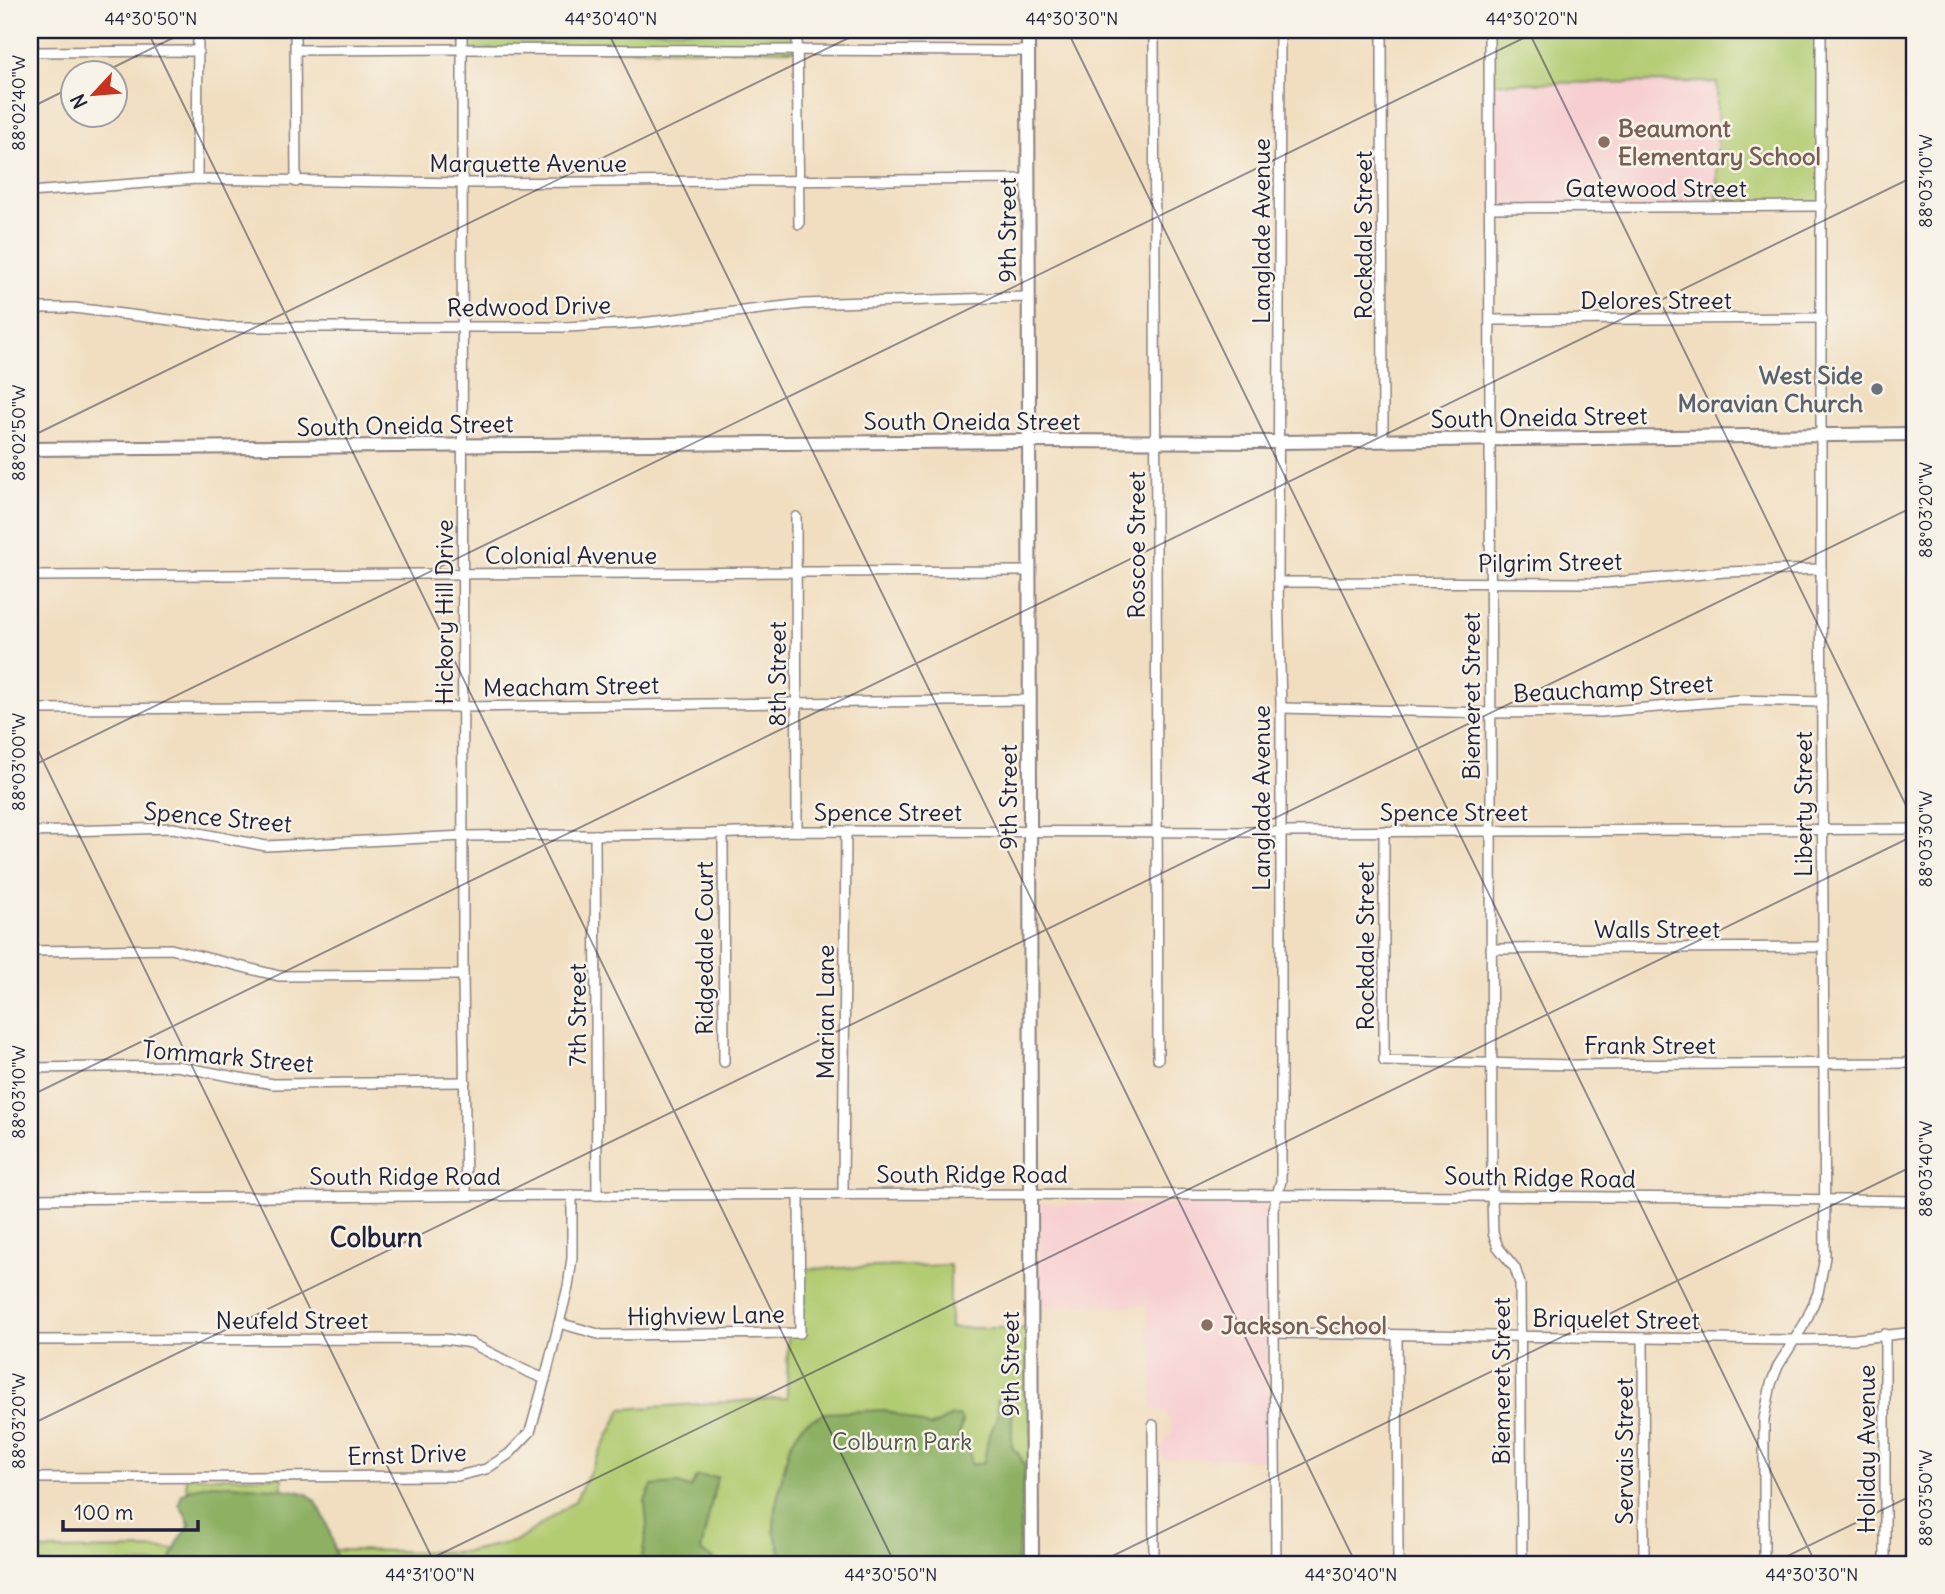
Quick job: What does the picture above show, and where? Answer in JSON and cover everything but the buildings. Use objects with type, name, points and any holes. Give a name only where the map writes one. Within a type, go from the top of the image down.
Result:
[{"type":"street","points":[[197,179],[198,30]]},
{"type":"street","points":[[295,30],[296,182]]},
{"type":"street","name":"Hickory Hill Drive","points":[[462,30],[466,1195]]},
{"type":"street","points":[[797,30],[799,224]]},
{"type":"street","name":"9th Street","points":[[1028,30],[1031,1564]]},
{"type":"street","name":"Roscoe Street","points":[[1154,30],[1158,1059]]},
{"type":"street","name":"Langlade Avenue","points":[[1276,1564],[1273,1209],[1281,1181],[1278,582],[1280,30]]},
{"type":"street","name":"Rockdale Street","points":[[1382,30],[1383,440]]},
{"type":"street","name":"Biemeret Street","points":[[1489,30],[1492,1195],[1493,1233],[1498,1247],[1515,1268],[1520,1284],[1522,1564]]},
{"type":"street","name":"Liberty Street","points":[[1764,1564],[1764,1419],[1771,1384],[1778,1366],[1805,1323],[1818,1293],[1825,1257],[1821,30]]},
{"type":"street","points":[[296,50],[1028,51]]},
{"type":"street","points":[[30,52],[198,51]]},
{"type":"street","name":"Marquette Avenue","points":[[30,192],[197,179],[463,183],[1028,179]]},
{"type":"street","name":"Gatewood Street","points":[[1490,208],[1822,206]]},
{"type":"street","name":"Redwood Drive","points":[[30,308],[74,308],[227,327],[566,327],[641,323],[803,304],[1028,297]]},
{"type":"street","name":"Delores Street","points":[[1490,320],[1822,318]]},
{"type":"street","name":"South Oneida Street","points":[[30,449],[1028,441],[1279,442],[1915,434]]},
{"type":"street","name":"8th Street","points":[[796,517],[797,831]]},
{"type":"street","name":"Pilgrim Street","points":[[1278,582],[1606,583],[1725,572],[1821,569]]},
{"type":"street","name":"Colonial Avenue","points":[[30,576],[1028,571]]},
{"type":"street","name":"Meacham Street","points":[[30,709],[1029,700]]},
{"type":"street","name":"Beauchamp Street","points":[[1280,708],[1491,713],[1600,712],[1739,700],[1822,702]]},
{"type":"street","name":"Spence Street","points":[[30,832],[173,828],[266,846],[464,836],[797,831],[1915,829]]},
{"type":"street","name":"Marian Lane","points":[[843,1194],[846,831]]},
{"type":"street","name":"Rockdale Street","points":[[1384,831],[1384,1062]]},
{"type":"street","name":"Ridgedale Court","points":[[723,834],[724,1062]]},
{"type":"street","name":"7th Street","points":[[595,835],[597,1195]]},
{"type":"street","name":"Walls Street","points":[[1491,949],[1823,947]]},
{"type":"street","points":[[30,951],[171,949],[279,976],[464,975]]},
{"type":"street","name":"Frank Street","points":[[1384,1062],[1573,1065],[1915,1063]]},
{"type":"street","name":"Tommark Street","points":[[30,1068],[176,1066],[274,1084],[466,1082]]},
{"type":"street","name":"South Ridge Road","points":[[30,1199],[1030,1193],[1492,1195],[1915,1201]]},
{"type":"street","name":"Highview Lane","points":[[559,1323],[602,1335],[800,1333],[799,1194]]},
{"type":"street","name":"Ernst Drive","points":[[30,1478],[458,1476],[486,1469],[509,1454],[530,1432],[569,1287],[572,1195]]},
{"type":"street","name":"Briquelet Street","points":[[1275,1333],[1794,1340],[1854,1339],[1915,1332]]},
{"type":"street","name":"Holiday Avenue","points":[[1885,1334],[1885,1564]]},
{"type":"street","points":[[1397,1335],[1398,1564]]},
{"type":"street","name":"Servais Street","points":[[1643,1338],[1644,1564]]},
{"type":"street","name":"Neufeld Street","points":[[30,1340],[445,1339],[471,1343],[545,1378]]},
{"type":"street","points":[[1153,1425],[1154,1564]]},
{"type":"shaded area","name":"Beaumont Elementary School","points":[[1718,81],[1717,207],[1490,208],[1490,83]]},
{"type":"shaded area","name":"Jackson School","points":[[1040,1204],[1264,1204],[1267,1459],[1162,1459],[1162,1447],[1172,1431],[1164,1412],[1152,1408],[1153,1343],[1147,1343],[1147,1305],[1039,1306]]},
{"type":"green space","points":[[462,30],[797,30],[797,50],[462,49]]},
{"type":"green space","points":[[1489,30],[1821,30],[1822,206],[1717,207],[1717,82],[1490,83]]},
{"type":"green space","name":"Colburn Park","points":[[950,1265],[950,1328],[1031,1328],[1032,1564],[33,1564],[33,1550],[189,1549],[186,1477],[282,1477],[281,1549],[464,1552],[517,1541],[575,1501],[622,1409],[787,1398],[788,1333],[799,1333],[800,1269]]},
{"type":"green space","points":[[1012,1393],[1012,1448],[1025,1466],[1016,1564],[759,1564],[781,1555],[774,1530],[775,1509],[789,1447],[803,1424],[825,1413],[885,1410],[930,1427],[952,1416],[960,1416],[962,1421],[958,1439],[970,1450],[971,1465],[984,1462],[988,1439],[998,1415],[997,1400]]},
{"type":"green space","points":[[697,1477],[717,1477],[701,1551],[720,1564],[641,1564],[647,1526],[645,1501],[652,1486],[678,1484],[690,1488]]},
{"type":"green space","points":[[212,1484],[278,1488],[310,1496],[323,1515],[336,1556],[319,1564],[169,1564],[178,1542],[191,1524],[179,1504],[182,1494],[193,1488]]},
{"type":"place","name":"Beaumont Elementary School","points":[[1604,142]]},
{"type":"place","name":"West Side Moravian Church","points":[[1877,389]]},
{"type":"place","name":"Jackson School","points":[[1207,1325]]},
{"type":"district","name":"Colburn","points":[[376,1237]]}]
